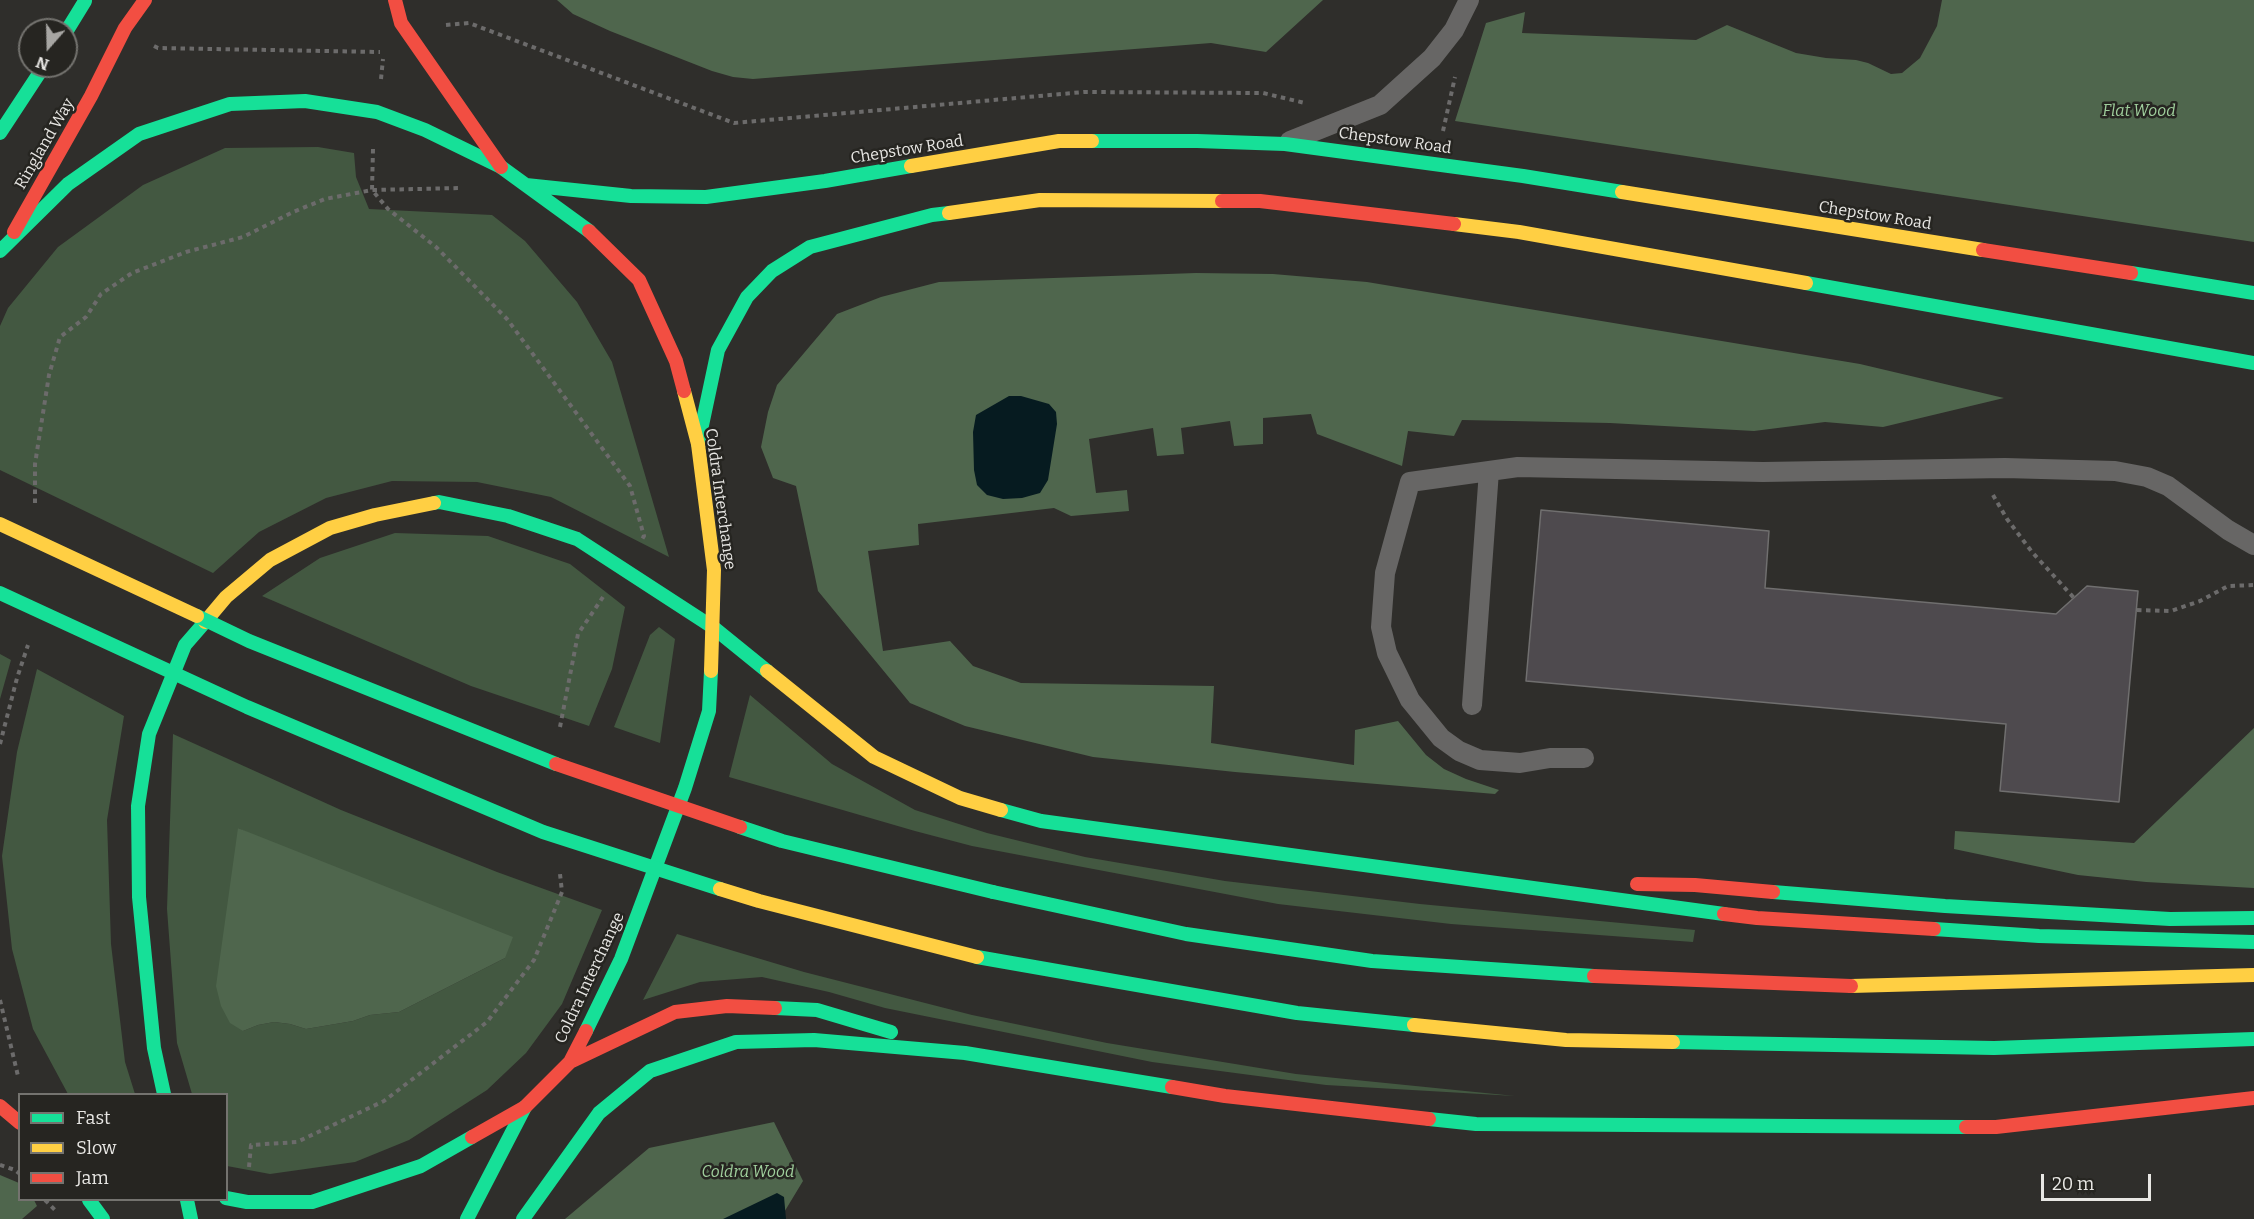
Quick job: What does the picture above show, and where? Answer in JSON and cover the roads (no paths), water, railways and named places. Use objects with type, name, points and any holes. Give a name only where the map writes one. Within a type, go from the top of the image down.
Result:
[{"type":"main road","name":"Ringland Way","points":[[4,246],[91,96],[125,27],[145,0]]},
{"type":"main road","points":[[395,0],[400,23],[501,167]]},
{"type":"main road","points":[[75,18],[85,1]]},
{"type":"main road","points":[[0,133],[36,78]]},
{"type":"main road","name":"Coldra Interchange","points":[[4,246],[68,184],[139,134],[230,104],[305,101],[377,112],[425,130],[501,167],[583,225],[639,280],[676,361],[698,444],[714,570],[714,628],[709,711],[685,788],[621,959],[570,1062],[525,1107],[421,1166],[312,1202],[247,1202],[228,1198]]},
{"type":"main road","name":"Chepstow Road","points":[[526,185],[631,196],[706,197],[825,181],[1059,141],[1197,141],[1285,144],[1523,176],[2254,293]]},
{"type":"main road","points":[[698,444],[718,350],[747,297],[771,271],[810,247],[932,215],[1040,200],[1260,201],[1519,232],[2254,363]]},
{"type":"main road","points":[[164,1093],[154,1048],[139,897],[138,806],[149,734],[185,645],[225,597],[270,560],[330,528],[439,501],[508,516],[577,539],[624,567],[714,628],[874,757],[960,798],[1041,821],[1757,918],[2040,936],[2254,942]]},
{"type":"main road","points":[[0,524],[249,640],[584,775],[782,841],[993,892],[1186,934],[1372,961],[1558,975],[1846,986],[2254,975]]},
{"type":"main road","points":[[0,593],[247,707],[543,832],[759,901],[977,957],[1297,1013],[1566,1040],[1994,1048],[2254,1039]]},
{"type":"main road","points":[[1467,880],[1604,883]]},
{"type":"main road","points":[[1627,884],[1695,885],[1945,906],[2158,918],[2254,918]]},
{"type":"main road","points":[[570,1062],[675,1012],[727,1006],[817,1010],[965,1053]]},
{"type":"main road","points":[[523,1219],[599,1113],[650,1071],[736,1042],[814,1040],[965,1053],[1225,1096],[1476,1125],[1996,1127],[2254,1098]]},
{"type":"main road","points":[[467,1219],[525,1107]]},
{"type":"main road","points":[[2,1111],[18,1122]]},
{"type":"main road","points":[[90,1201],[103,1219]]},
{"type":"main road","points":[[187,1201],[191,1219]]},
{"type":"lane","points":[[1285,144],[1380,105],[1432,58],[1454,30],[1469,0]]},
{"type":"lane","points":[[1584,758],[1550,758],[1520,763],[1480,760],[1459,751],[1441,738],[1410,700],[1387,653],[1381,627],[1385,573],[1410,482],[1518,467],[1763,472],[1978,469],[2115,471],[2139,475],[2168,486],[2228,530],[2254,545]]},
{"type":"lane","points":[[1472,705],[1490,471]]},
{"type":"water","points":[[1009,396],[1021,396],[1049,404],[1056,412],[1057,424],[1048,480],[1040,493],[1022,498],[1003,499],[987,495],[977,485],[974,470],[973,432],[976,415]]},
{"type":"water","points":[[777,1193],[784,1197],[786,1219],[723,1219]]},
{"type":"park label","name":"Flat Wood","points":[[2139,112]]},
{"type":"park label","name":"Coldra Wood","points":[[748,1173]]}]
